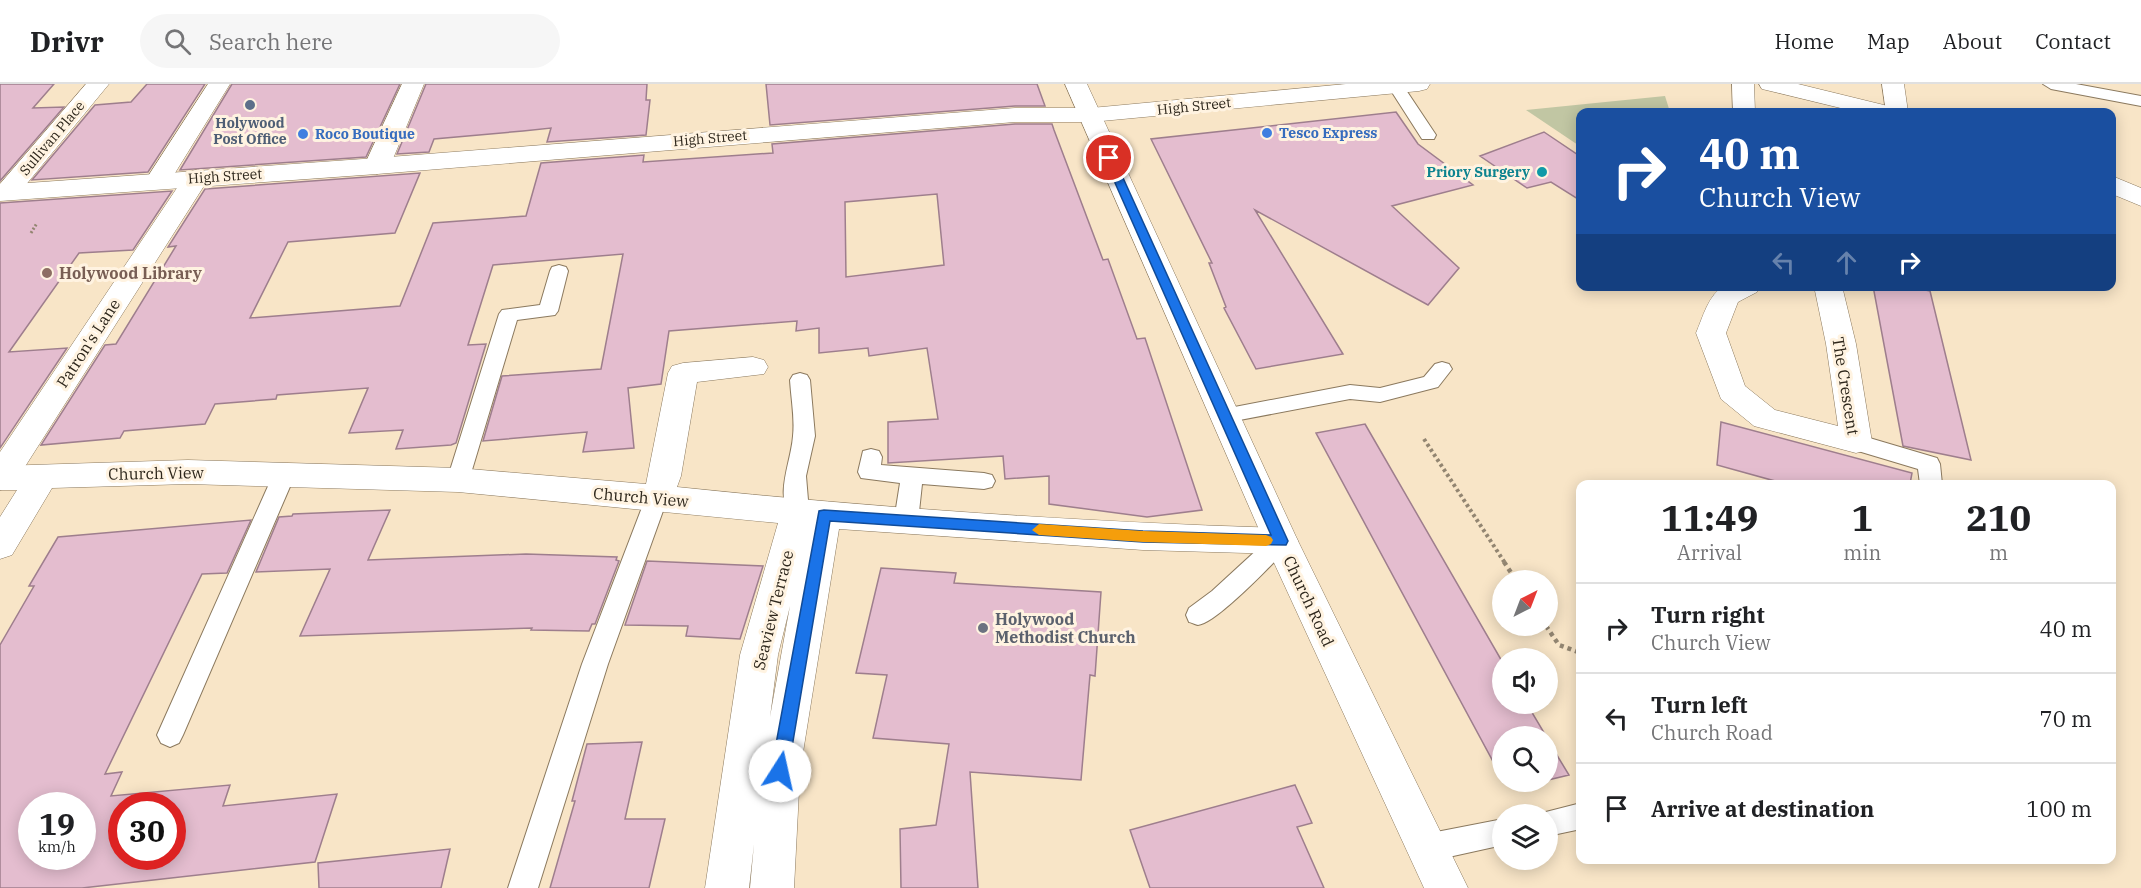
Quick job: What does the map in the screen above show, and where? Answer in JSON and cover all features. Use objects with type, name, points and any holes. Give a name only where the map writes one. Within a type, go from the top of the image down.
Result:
[{"type":"street","name":"Sullivan Place","points":[[3,193],[98,84]]},
{"type":"street","points":[[158,182],[219,84]]},
{"type":"street","points":[[377,166],[413,84]]},
{"type":"street","name":"Church Road","points":[[1076,84],[1155,265],[1281,541],[1446,888]]},
{"type":"street","points":[[1743,84],[1744,108]]},
{"type":"street","points":[[1770,84],[1868,108]]},
{"type":"street","points":[[1893,84],[1896,108]]},
{"type":"street","name":"High Street","points":[[3,193],[992,117],[1091,114],[1408,85]]},
{"type":"street","name":"Patron's Lane","points":[[0,478],[196,178]]},
{"type":"street","points":[[2116,186],[2140,198]]},
{"type":"street","name":"The Crescent","points":[[1737,291],[1726,297],[1711,333],[1732,392],[1765,418],[1856,442],[1841,344],[1829,291]]},
{"type":"street","points":[[657,497],[665,476],[683,374],[753,367]]},
{"type":"street","name":"Church View","points":[[0,478],[188,472],[458,480],[811,513],[1143,537],[1281,541]]},
{"type":"street","points":[[0,546],[43,476]]},
{"type":"street","points":[[772,888],[780,771],[811,513]]},
{"type":"street","name":"Seaview Terrace","points":[[727,888],[759,655],[811,513]]},
{"type":"lane","points":[[2051,84],[2141,101]]},
{"type":"lane","points":[[1408,85],[1428,135]]},
{"type":"lane","points":[[458,480],[509,314],[548,311],[559,271]]},
{"type":"lane","points":[[800,380],[804,436],[795,476],[811,513]]},
{"type":"lane","points":[[1224,416],[1350,393]]},
{"type":"lane","points":[[1856,442],[1929,465],[1931,480]]},
{"type":"lane","points":[[870,457],[869,472],[984,481]]},
{"type":"lane","points":[[170,735],[284,475]]},
{"type":"lane","points":[[906,520],[912,476]]},
{"type":"lane","points":[[523,888],[595,664],[657,497]]},
{"type":"lane","points":[[1198,615],[1221,598],[1281,541]]},
{"type":"lane","points":[[1558,821],[1576,817]]},
{"type":"lane","points":[[1426,848],[1492,834]]},
{"type":"path","points":[[31,232],[36,225]]},
{"type":"path","points":[[1424,439],[1509,570]]},
{"type":"path","points":[[1552,636],[1558,645],[1576,651]]},
{"type":"green space","points":[[1665,96],[1669,108],[1576,108],[1576,144],[1526,110]]},
{"type":"building","points":[[0,84],[54,84],[33,108],[64,107],[0,181]]},
{"type":"building","points":[[147,84],[205,84],[148,172],[32,180],[95,105],[131,102]]},
{"type":"building","points":[[232,84],[400,84],[366,157],[180,170]]},
{"type":"building","points":[[426,84],[647,84],[646,100],[650,100],[646,135],[547,142],[551,128],[434,139],[429,152],[397,154]]},
{"type":"building","points":[[766,84],[1037,84],[1045,106],[1015,106],[770,125]]},
{"type":"building","points":[[1396,112],[1418,144],[1473,185],[1392,206],[1459,268],[1428,305],[1255,210],[1343,354],[1256,369],[1224,308],[1226,307],[1209,263],[1212,263],[1151,139]]},
{"type":"building","points":[[1015,124],[1052,124],[1103,260],[1108,259],[1137,339],[1145,338],[1202,510],[1147,517],[1049,504],[1049,476],[1005,479],[1003,456],[888,463],[888,422],[938,419],[927,348],[869,356],[868,348],[819,353],[819,328],[796,331],[797,321],[669,331],[661,384],[628,388],[634,448],[583,452],[587,432],[483,441],[502,376],[601,369],[623,254],[493,265],[468,345],[486,344],[456,443],[451,445],[396,449],[403,430],[349,433],[368,388],[277,395],[276,399],[215,404],[205,424],[124,431],[120,438],[41,445],[105,345],[116,344],[176,246],[168,247],[205,189],[420,173],[395,233],[288,242],[250,318],[400,306],[433,223],[526,216],[541,163],[644,155],[643,162],[773,153],[772,144]],"holes":[[[937,194],[944,265],[846,277],[845,202]]]},
{"type":"building","name":"Priory Surgery","points":[[1544,132],[1576,154],[1576,198],[1551,182],[1527,188],[1480,156]]},
{"type":"building","points":[[172,191],[133,250],[79,253],[9,352],[67,348],[0,448],[0,203]]},
{"type":"building","points":[[1874,291],[1930,291],[1971,460],[1903,446]]},
{"type":"building","points":[[1721,422],[1912,473],[1911,480],[1771,480],[1717,465]]},
{"type":"building","points":[[1365,424],[1494,648],[1492,648],[1492,714],[1533,714],[1540,726],[1492,726],[1492,760],[1316,433]]},
{"type":"building","points":[[390,510],[368,560],[526,554],[617,557],[616,560],[619,561],[595,624],[592,624],[589,631],[531,630],[532,628],[300,636],[330,569],[256,572],[279,517],[293,514]]},
{"type":"building","points":[[251,520],[227,573],[202,574],[105,774],[122,772],[113,792],[108,792],[108,870],[186,870],[186,792],[154,792],[230,785],[223,806],[337,794],[315,862],[82,888],[0,888],[0,645],[34,586],[29,586],[58,537]]},
{"type":"building","points":[[647,561],[763,566],[740,639],[686,636],[688,626],[625,625]]},
{"type":"building","points":[[881,568],[956,573],[954,583],[1101,592],[1095,676],[1090,675],[1081,780],[970,772],[978,888],[901,888],[900,829],[936,825],[949,744],[873,738],[887,675],[856,673]]},
{"type":"building","points":[[642,742],[625,819],[665,819],[649,888],[550,888],[575,801],[572,801],[587,744]]},
{"type":"building","points":[[1558,757],[1569,775],[1558,778]]},
{"type":"building","points":[[1295,785],[1312,823],[1297,827],[1324,888],[1150,888],[1130,830]]},
{"type":"building","points":[[450,849],[441,888],[319,888],[318,863]]},
{"type":"slow traffic","points":[[1039,530],[1143,537],[1266,540]]},
{"type":"place","name":"Holywood Post Office","points":[[250,105]]},
{"type":"place","name":"Tesco Express","points":[[1267,133]]},
{"type":"place","name":"Roco Boutique","points":[[303,134]]},
{"type":"place","name":"Priory Surgery","points":[[1542,172]]},
{"type":"place","name":"Holywood Library","points":[[47,273]]},
{"type":"place","name":"Holywood Methodist Church","points":[[983,628]]},
{"type":"route","points":[[780,771],[824,515],[1143,537],[1281,541],[1155,265],[1109,158]]}]
